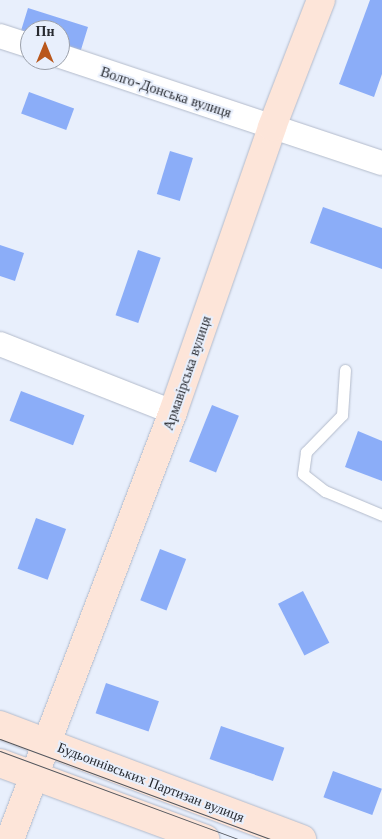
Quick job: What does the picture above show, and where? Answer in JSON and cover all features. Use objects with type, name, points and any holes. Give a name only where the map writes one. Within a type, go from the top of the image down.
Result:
[{"type":"street","name":"Армавірська вулиця","points":[[10,839],[45,742],[173,412],[272,127],[321,0]]},
{"type":"street","points":[[0,36],[20,43]]},
{"type":"street","name":"Волго-Донська вулиця","points":[[70,59],[382,163]]},
{"type":"street","points":[[0,344],[173,412]]},
{"type":"street","name":"Будьоннівських Партизан вулиця","points":[[0,725],[302,839]]},
{"type":"street","points":[[0,763],[205,839]]},
{"type":"lane","points":[[345,370],[342,415],[306,452],[302,474],[325,491],[382,515]]},
{"type":"building","points":[[370,0],[382,0],[382,74],[374,97],[339,84]]},
{"type":"building","points":[[28,8],[66,20],[24,20]]},
{"type":"building","points":[[70,21],[88,27],[80,53],[70,50]]},
{"type":"building","points":[[29,92],[74,108],[66,130],[21,114]]},
{"type":"building","points":[[170,151],[193,158],[180,201],[157,194]]},
{"type":"building","points":[[323,207],[382,228],[382,269],[310,243]]},
{"type":"building","points":[[0,245],[24,253],[15,281],[0,276]]},
{"type":"building","points":[[138,250],[161,258],[138,323],[116,315]]},
{"type":"building","points":[[21,391],[84,415],[73,445],[10,421]]},
{"type":"building","points":[[212,405],[239,416],[216,472],[189,462]]},
{"type":"building","points":[[358,431],[382,441],[382,481],[345,467]]},
{"type":"building","points":[[36,518],[66,529],[48,580],[18,569]]},
{"type":"building","points":[[160,549],[186,559],[166,610],[140,600]]},
{"type":"building","points":[[303,591],[329,643],[304,655],[278,604]]},
{"type":"building","points":[[106,683],[159,701],[149,731],[96,713]]},
{"type":"building","points":[[221,726],[284,748],[273,781],[210,759]]},
{"type":"building","points":[[333,771],[382,789],[372,815],[323,797]]},
{"type":"tram line","points":[[0,739],[270,839]]},
{"type":"tram line","points":[[0,751],[238,839]]}]
